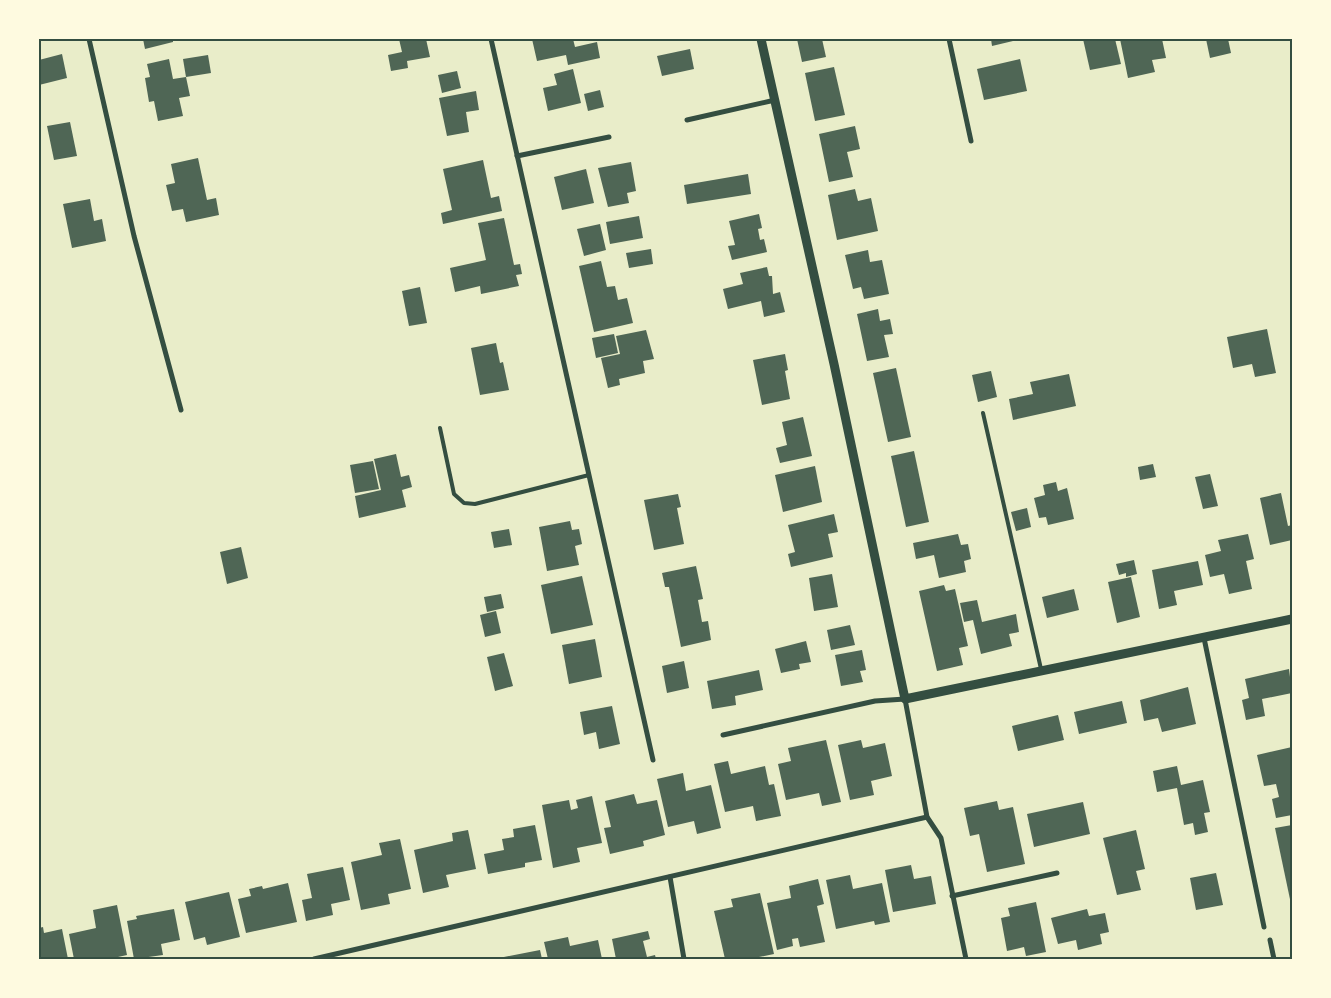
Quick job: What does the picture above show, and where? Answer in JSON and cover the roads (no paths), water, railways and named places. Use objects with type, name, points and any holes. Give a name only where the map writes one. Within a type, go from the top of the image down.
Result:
[{"type":"street","points":[[89,39],[134,236],[181,410]]},
{"type":"street","points":[[490,39],[653,760]]},
{"type":"street","points":[[761,39],[905,699],[927,817],[941,838],[966,959]]},
{"type":"street","points":[[949,39],[971,141]]},
{"type":"street","points":[[687,120],[775,100]]},
{"type":"street","points":[[517,156],[609,137]]},
{"type":"street","points":[[723,735],[876,701],[905,699],[1042,672],[1292,619]]},
{"type":"street","points":[[1204,638],[1264,927]]},
{"type":"street","points":[[314,959],[927,817]]},
{"type":"street","points":[[952,896],[1057,873]]},
{"type":"street","points":[[670,877],[684,959]]},
{"type":"street","points":[[1270,940],[1274,959]]},
{"type":"lane","points":[[983,413],[1042,672]]},
{"type":"lane","points":[[440,428],[454,494],[464,503],[476,504],[589,475]]}]
